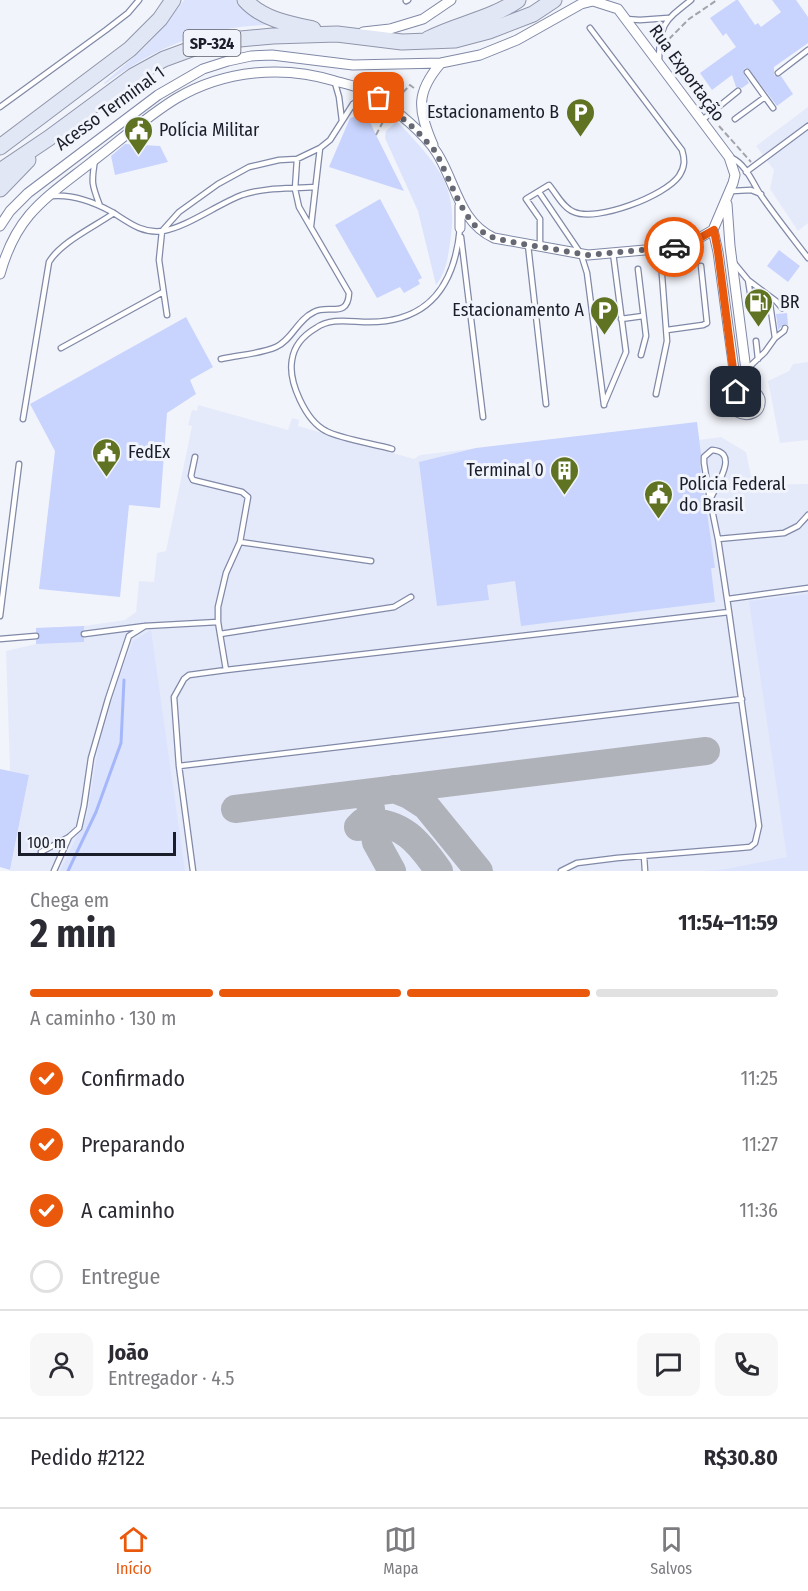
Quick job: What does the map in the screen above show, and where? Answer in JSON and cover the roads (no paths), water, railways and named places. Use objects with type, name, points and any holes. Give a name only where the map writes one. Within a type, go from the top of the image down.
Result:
[{"type":"main road","name":"SP-324","points":[[4,142],[130,50],[160,19],[173,0]]},
{"type":"main road","points":[[245,0],[259,11],[277,20],[337,34]]},
{"type":"main road","points":[[426,40],[446,30],[495,13],[518,0]]},
{"type":"main road","name":"SP-324","points":[[0,171],[133,76],[164,59],[194,48],[219,41],[337,34],[402,42],[455,40],[489,31],[533,14],[554,0]]},
{"type":"main road","points":[[0,189],[49,138]]},
{"type":"street","points":[[337,34],[390,29],[423,19],[451,0]]},
{"type":"street","name":"Acesso Terminal 1","points":[[0,226],[10,211],[28,194],[158,94],[203,69],[251,56],[272,55],[353,65],[441,63],[480,55],[518,40],[581,4],[593,1],[619,4]]},
{"type":"street","name":"Rua Exportação","points":[[619,4],[659,63],[705,118],[729,157]]},
{"type":"street","points":[[441,63],[424,84],[421,108],[423,122],[460,204],[472,223],[484,233],[494,238],[581,254],[679,247],[714,230]]},
{"type":"street","points":[[0,274],[12,238],[26,217],[48,197],[139,124],[178,98],[215,81],[261,72],[284,71],[316,74],[356,86],[390,108],[436,152]]},
{"type":"street","points":[[726,202],[746,370],[750,388],[759,395],[760,402],[759,408],[749,415],[737,412],[732,401],[736,392],[714,230],[726,202],[732,191],[735,175],[729,157]]},
{"type":"street","points":[[460,204],[460,228]]},
{"type":"lane","points":[[0,106],[106,30],[128,13],[139,0]]},
{"type":"lane","points":[[659,63],[661,35],[668,18],[691,0]]},
{"type":"lane","points":[[627,19],[668,18]]},
{"type":"lane","points":[[540,247],[540,219],[526,199],[549,185],[567,208],[574,213],[599,214],[661,192],[678,178],[683,170],[682,150],[590,28]]},
{"type":"lane","points":[[778,73],[808,50]]},
{"type":"lane","points":[[747,72],[750,82],[760,86],[773,108]]},
{"type":"lane","points":[[333,80],[337,87],[342,121]]},
{"type":"lane","points":[[705,118],[738,91]]},
{"type":"lane","points":[[166,315],[159,260],[162,231],[179,212],[218,184],[249,167],[279,160],[297,159],[320,148],[330,140],[353,104],[370,93]]},
{"type":"lane","points":[[735,119],[765,97]]},
{"type":"lane","points":[[746,172],[808,126]]},
{"type":"lane","points":[[311,228],[320,148]]},
{"type":"lane","points":[[729,157],[738,161],[808,258]]},
{"type":"lane","points":[[221,358],[278,346],[301,320],[315,310],[337,310],[348,301],[349,292],[299,207],[295,189],[297,159]]},
{"type":"lane","points":[[95,160],[91,178],[100,206]]},
{"type":"lane","points":[[48,197],[67,196],[100,206],[143,230],[162,231],[244,195],[272,189],[315,187]]},
{"type":"lane","points":[[732,191],[751,190],[760,194]]},
{"type":"lane","points":[[539,192],[581,254],[587,273],[604,405],[626,352],[613,253]]},
{"type":"lane","points":[[23,419],[49,262],[54,253],[63,245],[114,213]]},
{"type":"lane","points":[[460,228],[483,417]]},
{"type":"lane","points":[[392,449],[326,431],[311,420],[301,403],[296,388],[292,361],[297,346],[304,336],[318,326],[331,321],[387,322],[424,306],[439,291],[450,275],[460,228]]},
{"type":"lane","points":[[528,245],[546,404]]},
{"type":"lane","points":[[656,394],[666,351],[667,330],[660,249]]},
{"type":"lane","points":[[732,261],[748,280],[782,308]]},
{"type":"lane","points":[[667,330],[707,323],[701,266]]},
{"type":"lane","points":[[638,269],[646,342],[641,355]]},
{"type":"lane","points":[[748,280],[752,305]]},
{"type":"lane","points":[[61,348],[163,292]]},
{"type":"lane","points":[[768,296],[775,338]]},
{"type":"lane","points":[[621,320],[644,316]]},
{"type":"lane","points":[[746,370],[785,328]]},
{"type":"lane","points":[[756,341],[758,359]]},
{"type":"lane","points":[[561,871],[577,863],[739,849],[750,847],[755,843],[759,826],[728,599],[710,500],[704,457],[708,452],[716,450],[724,455],[725,468],[710,500]]},
{"type":"lane","points":[[195,457],[191,477],[193,480],[242,492],[248,497],[240,542],[222,582],[218,607],[218,622],[226,670]]},
{"type":"lane","points":[[0,616],[19,464]]},
{"type":"lane","points":[[718,539],[784,534],[798,526],[808,515]]},
{"type":"lane","points":[[240,542],[371,561]]},
{"type":"lane","points":[[728,599],[808,588]]},
{"type":"lane","points":[[220,634],[394,607],[411,597]]},
{"type":"lane","points":[[193,871],[174,708],[174,697],[178,687],[189,675],[729,612]]},
{"type":"lane","points":[[84,633],[146,626],[218,622]]},
{"type":"lane","points":[[41,852],[75,833],[81,819],[96,737],[129,636],[146,626]]},
{"type":"lane","points":[[0,639],[36,636]]},
{"type":"lane","points":[[179,766],[742,699]]},
{"type":"lane","points":[[54,871],[69,837]]},
{"type":"lane","points":[[644,856],[645,871]]},
{"type":"waterway","points":[[68,871],[96,812],[121,743],[124,680]]},
{"type":"place","name":"Estacionamento B","points":[[580,138]]},
{"type":"place","name":"Polícia Militar","points":[[138,156]]},
{"type":"place","name":"BR","points":[[759,328]]},
{"type":"place","name":"Estacionamento A","points":[[605,336]]},
{"type":"place","name":"FedEx","points":[[107,478]]},
{"type":"place","name":"Terminal 0","points":[[565,496]]},
{"type":"place","name":"Polícia Federal do Brasil","points":[[658,520]]}]
